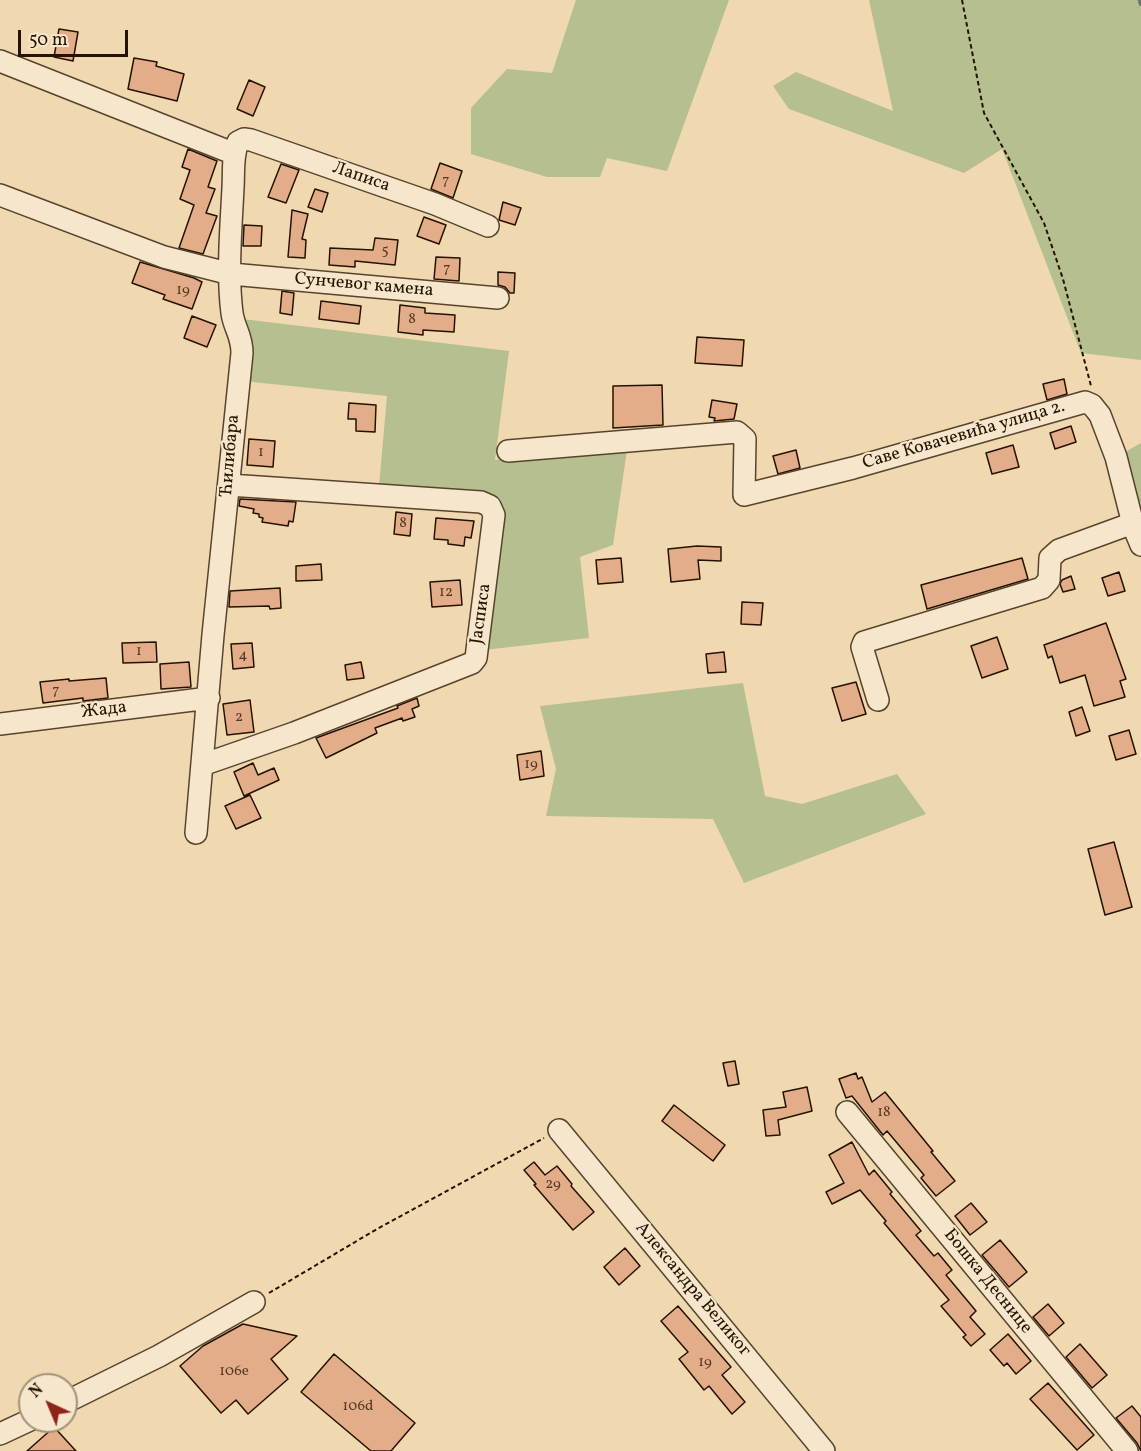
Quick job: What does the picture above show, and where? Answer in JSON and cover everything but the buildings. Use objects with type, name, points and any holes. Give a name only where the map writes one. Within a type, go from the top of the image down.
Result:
[{"type":"street","points":[[0,61],[235,151]]},
{"type":"street","name":"Лаписа","points":[[235,151],[241,140],[251,141],[435,204],[488,226]]},
{"type":"street","name":"Ћилибара","points":[[202,765],[242,345],[233,318],[231,274],[235,151]]},
{"type":"street","name":"Сунчевог камена","points":[[0,195],[164,257],[231,274],[498,298]]},
{"type":"street","name":"Саве Ковачевића улица 2.","points":[[508,451],[737,432],[745,439],[744,495],[853,468],[1085,402],[1092,405],[1100,415],[1116,457],[1141,545]]},
{"type":"street","name":"Јасписа","points":[[202,765],[452,673],[472,663],[476,658],[495,515],[490,506],[481,502],[229,485]]},
{"type":"street","points":[[878,700],[861,647],[864,642],[1042,588],[1049,580],[1050,558],[1059,550],[1133,523]]},
{"type":"street","name":"Жада","points":[[0,724],[208,698]]},
{"type":"street","points":[[196,833],[202,765]]},
{"type":"street","name":"Бошка Деснице","points":[[847,1112],[1127,1451]]},
{"type":"street","name":"Александра Великог","points":[[559,1130],[824,1451]]},
{"type":"street","points":[[78,1396],[159,1356],[254,1302]]},
{"type":"street","points":[[0,1434],[18,1426]]},
{"type":"path","points":[[962,0],[984,113],[1044,224],[1063,279],[1091,389]]},
{"type":"path","points":[[254,1302],[377,1229],[559,1130]]},
{"type":"green space","points":[[576,0],[729,0],[667,171],[607,158],[600,177],[547,177],[471,154],[471,108],[507,69],[552,73]]},
{"type":"green space","points":[[869,0],[1141,0],[1141,360],[1081,353],[1002,149],[964,173],[789,109],[773,86],[796,72],[893,111]]},
{"type":"green space","points":[[242,319],[509,351],[495,460],[593,448],[627,450],[613,545],[580,557],[589,638],[484,650],[499,501],[487,494],[379,486],[387,396],[243,381]]},
{"type":"green space","points":[[1141,443],[1141,526],[1116,457]]},
{"type":"green space","points":[[743,683],[765,796],[802,804],[897,774],[926,814],[744,883],[713,819],[546,816],[556,769],[540,706]]},
{"type":"waterway","points":[[1140,0],[1141,4]]}]
